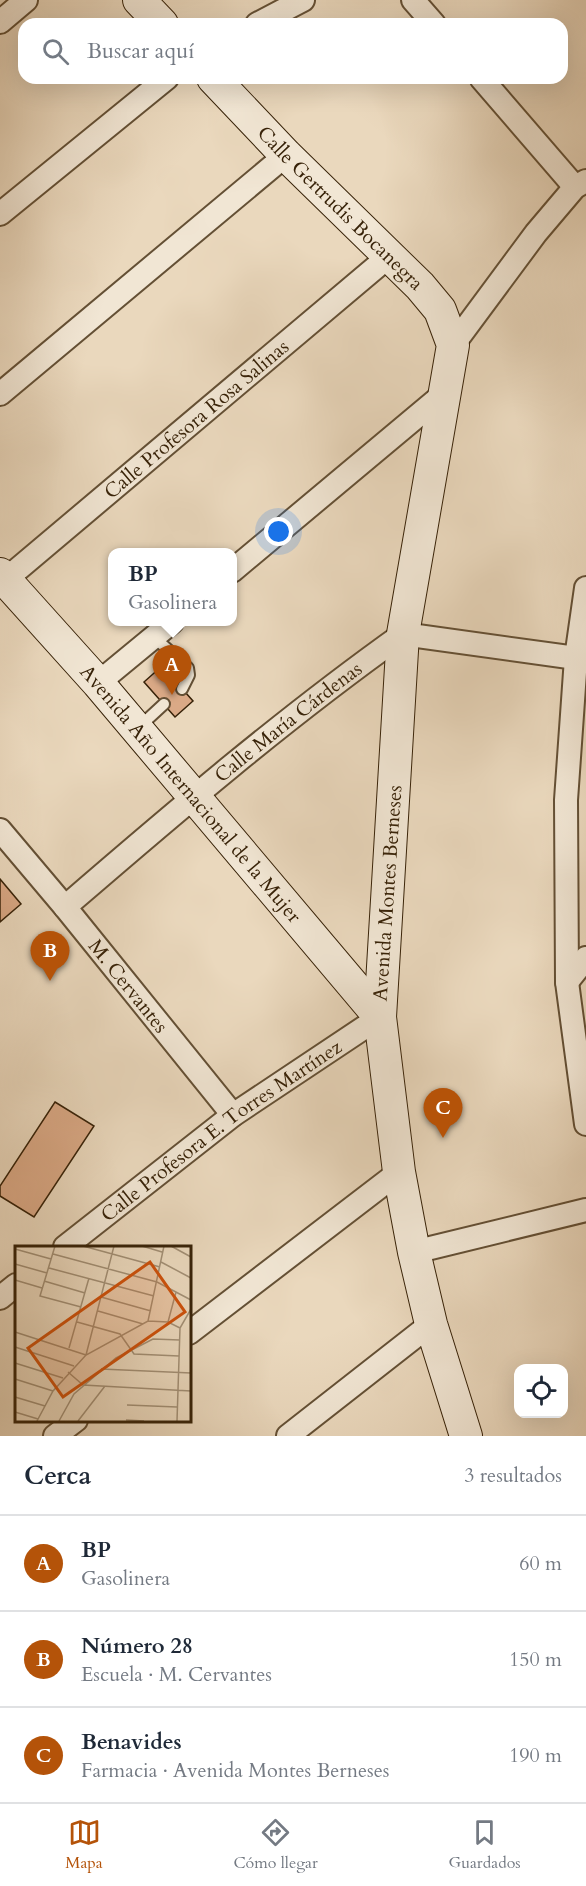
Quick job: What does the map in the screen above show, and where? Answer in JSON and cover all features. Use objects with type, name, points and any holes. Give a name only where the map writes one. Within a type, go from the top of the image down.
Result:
[{"type":"street","points":[[0,22],[26,0]]},
{"type":"street","points":[[139,0],[156,18]]},
{"type":"street","points":[[268,18],[303,0]]},
{"type":"street","points":[[413,0],[429,18]]},
{"type":"street","points":[[0,214],[160,84]]},
{"type":"street","name":"Calle Gertrudis Bocanegra","points":[[219,84],[286,155],[420,286],[440,310],[453,345]]},
{"type":"street","points":[[453,345],[536,233],[580,184],[487,84]]},
{"type":"street","points":[[0,394],[286,155]]},
{"type":"street","name":"Calle Profesora Rosa Salinas","points":[[3,577],[388,257]]},
{"type":"street","name":"Avenida Montes Berneses","points":[[453,345],[403,634],[380,1017],[399,1172],[414,1252],[430,1324],[466,1436]]},
{"type":"street","points":[[237,568],[446,392]]},
{"type":"street","name":"Avenida Año Internacional de la Mujer","points":[[3,577],[98,683],[380,1017]]},
{"type":"street","points":[[586,588],[566,800],[567,982],[586,1124]]},
{"type":"street","points":[[98,683],[166,626]]},
{"type":"street","points":[[403,634],[581,657]]},
{"type":"street","name":"Calle María Cárdenas","points":[[65,907],[194,796],[306,706],[403,634]]},
{"type":"street","name":"M. Cervantes","points":[[0,830],[233,1115]]},
{"type":"street","points":[[567,982],[586,958]]},
{"type":"street","name":"Calle Profesora E. Torres Martínez","points":[[66,1246],[233,1115],[380,1017]]},
{"type":"street","points":[[190,1332],[399,1172]]},
{"type":"street","points":[[414,1252],[586,1210]]},
{"type":"street","points":[[0,1298],[15,1286]]},
{"type":"street","points":[[288,1436],[430,1324]]},
{"type":"street","points":[[55,1436],[74,1421]]},
{"type":"lane","points":[[154,637],[188,668],[189,675],[182,688]]},
{"type":"lane","points":[[137,729],[164,704]]},
{"type":"building","points":[[162,666],[193,701],[175,717],[144,682]]},
{"type":"building","points":[[0,879],[21,904],[0,922]]},
{"type":"building","points":[[55,1102],[94,1126],[34,1217],[0,1196],[0,1186]]},
{"type":"place","name":"BP","points":[[172,695]]},
{"type":"place","name":"Número 28","points":[[50,981]]},
{"type":"place","name":"Benavides","points":[[443,1138]]}]
